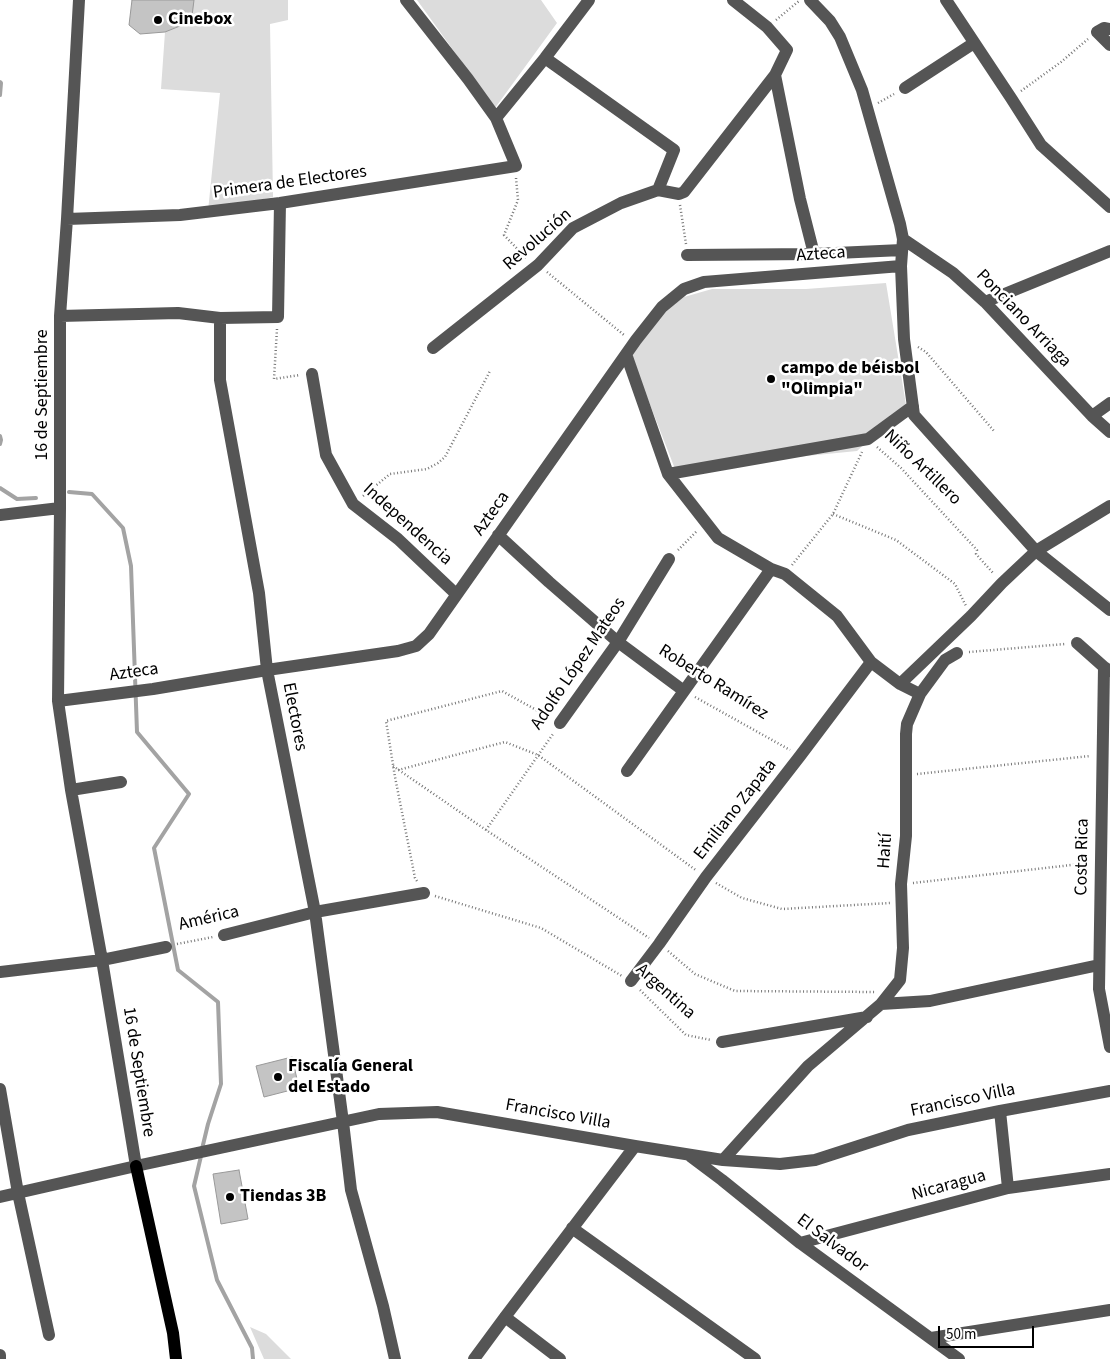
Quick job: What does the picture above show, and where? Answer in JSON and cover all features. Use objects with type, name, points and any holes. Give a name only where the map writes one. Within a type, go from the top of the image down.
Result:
[{"type":"main road","name":"16 de Septiembre","points":[[136,1166],[173,1333],[176,1359]]},
{"type":"street","name":"16 de Septiembre","points":[[79,0],[60,316],[58,701],[71,790],[102,960],[136,1166]]},
{"type":"street","points":[[406,0],[496,118],[516,166]]},
{"type":"street","points":[[496,118],[590,0]]},
{"type":"street","points":[[545,58],[674,150],[658,190],[679,194],[684,192],[775,75],[787,50],[767,27],[733,0]]},
{"type":"street","points":[[810,0],[830,21],[840,37],[862,90],[902,244],[904,339],[914,415],[1036,551],[1110,610]]},
{"type":"street","points":[[946,0],[1041,145],[1110,207]]},
{"type":"street","points":[[1104,31],[1110,45]]},
{"type":"street","points":[[905,88],[974,43]]},
{"type":"street","points":[[775,75],[800,199],[814,254]]},
{"type":"street","name":"Primera de Electores","points":[[67,219],[180,215],[280,203],[516,166]]},
{"type":"street","name":"Revolución","points":[[433,348],[538,265],[573,228],[621,203],[658,190]]},
{"type":"street","points":[[60,316],[178,313],[220,318],[278,317],[280,203]]},
{"type":"street","name":"Azteca","points":[[688,255],[814,254],[902,244]]},
{"type":"street","name":"Ponciano Arriaga","points":[[902,244],[953,273],[985,302],[1092,416],[1110,432]]},
{"type":"street","points":[[985,302],[1110,251]]},
{"type":"street","name":"Azteca","points":[[58,701],[154,689],[266,670],[398,651],[416,646],[429,634],[630,348],[662,307],[684,290],[704,282],[901,266]]},
{"type":"street","name":"Electores","points":[[220,318],[220,380],[259,593],[266,670],[315,912],[351,1190],[383,1306],[395,1359]]},
{"type":"street","points":[[630,348],[668,474],[718,538],[771,570],[785,574],[837,616],[871,662],[900,684],[920,694]]},
{"type":"street","name":"Independencia","points":[[312,374],[326,455],[353,504],[398,539],[456,594]]},
{"type":"street","points":[[1092,416],[1110,403]]},
{"type":"street","points":[[868,439],[913,406]]},
{"type":"street","name":"Niño Artillero","points":[[668,474],[868,439]]},
{"type":"street","points":[[900,684],[1036,551],[1110,506]]},
{"type":"street","points":[[0,515],[60,508]]},
{"type":"street","name":"Roberto Ramírez","points":[[498,535],[618,642],[684,691]]},
{"type":"street","name":"Adolfo López Mateos","points":[[560,723],[618,642],[669,559]]},
{"type":"street","points":[[627,771],[771,570]]},
{"type":"street","points":[[1077,643],[1107,669]]},
{"type":"street","name":"Haití","points":[[723,1160],[808,1066],[881,1004],[900,980],[903,948],[902,884],[906,836],[905,775],[907,724],[920,694],[945,660],[957,653]]},
{"type":"street","name":"Emiliano Zapata","points":[[631,981],[660,944],[706,877],[871,662]]},
{"type":"street","name":"Costa Rica","points":[[1107,669],[1102,754],[1099,989],[1110,1047]]},
{"type":"street","points":[[71,790],[121,782]]},
{"type":"street","name":"América","points":[[224,934],[315,912],[424,893]]},
{"type":"street","name":"América","points":[[0,972],[102,960],[166,947]]},
{"type":"street","points":[[881,1004],[930,1000],[1099,965]]},
{"type":"street","points":[[722,1042],[868,1016]]},
{"type":"street","points":[[0,1089],[18,1193],[49,1336]]},
{"type":"street","name":"Francisco Villa","points":[[0,1198],[136,1166],[379,1114],[438,1112],[723,1160],[780,1164],[815,1160],[908,1130],[1110,1091]]},
{"type":"street","points":[[1000,1111],[1008,1188]]},
{"type":"street","points":[[474,1359],[635,1146]]},
{"type":"street","name":"El Salvador","points":[[687,1154],[800,1243],[959,1359]]},
{"type":"street","name":"Nicaragua","points":[[800,1243],[1008,1188],[1110,1174]]},
{"type":"street","points":[[572,1228],[755,1359]]},
{"type":"street","points":[[932,1338],[1110,1310]]},
{"type":"street","points":[[504,1317],[560,1359]]},
{"type":"path","points":[[767,27],[800,0]]},
{"type":"path","points":[[1011,98],[1104,31]]},
{"type":"path","points":[[868,109],[905,88]]},
{"type":"path","points":[[516,166],[518,200],[504,235],[529,261],[538,265],[630,348]]},
{"type":"path","points":[[679,194],[688,255]]},
{"type":"path","points":[[278,317],[274,379],[312,374]]},
{"type":"path","points":[[904,339],[926,352],[994,431]]},
{"type":"path","points":[[353,504],[390,474],[427,470],[445,457],[490,371]]},
{"type":"path","points":[[785,574],[833,514],[868,439]]},
{"type":"path","name":"Niño Artillero","points":[[868,439],[901,468],[977,550],[976,554],[1002,583]]},
{"type":"path","points":[[833,514],[896,540],[955,584],[971,616]]},
{"type":"path","points":[[669,559],[705,522]]},
{"type":"path","points":[[957,653],[1077,643]]},
{"type":"path","points":[[424,893],[415,878],[392,766],[386,721],[502,691],[560,723]]},
{"type":"path","name":"Roberto Ramírez","points":[[684,691],[800,756]]},
{"type":"path","name":"Adolfo López Mateos","points":[[486,830],[560,723]]},
{"type":"path","points":[[398,770],[506,742],[538,755],[706,877],[742,898],[782,909],[902,903]]},
{"type":"path","points":[[905,775],[1102,754]]},
{"type":"path","points":[[392,766],[660,944],[695,974],[735,990],[891,992]]},
{"type":"path","points":[[902,884],[1101,862]]},
{"type":"path","name":"Argentina","points":[[424,893],[540,928],[631,981],[686,1035],[722,1042]]},
{"type":"path","name":"América","points":[[166,947],[224,934]]},
{"type":"shaded area","points":[[194,0],[288,0],[288,20],[270,24],[273,197],[208,211],[220,93],[161,89],[165,32],[180,26]]},
{"type":"shaded area","points":[[417,0],[541,0],[557,23],[495,108]]},
{"type":"shaded area","name":"campo de béisbol \"Olimpia\"","points":[[886,283],[906,405],[857,451],[675,469],[630,353],[656,318],[684,297],[712,289],[806,289]]},
{"type":"shaded area","points":[[250,1327],[266,1334],[291,1359],[264,1359]]},
{"type":"building","name":"Cinebox","points":[[132,0],[194,0],[192,16],[180,26],[165,32],[140,34],[129,25]]},
{"type":"building","name":"Fiscalía General del Estado","points":[[292,1057],[299,1088],[264,1097],[256,1066]]},
{"type":"building","name":"Tiendas 3B","points":[[239,1170],[248,1219],[221,1224],[213,1174]]},
{"type":"waterway","points":[[0,82],[0,95]]},
{"type":"waterway","points":[[0,436],[0,444]]},
{"type":"waterway","points":[[0,488],[17,499],[36,498]]},
{"type":"waterway","points":[[69,492],[92,494],[123,528],[131,566],[137,732],[189,794],[154,848],[178,970],[218,1002],[221,1084],[202,1149]]},
{"type":"waterway","points":[[201,1156],[194,1186],[217,1280],[252,1348],[253,1359]]},
{"type":"place","name":"Cinebox","points":[[158,20]]},
{"type":"place","name":"campo de béisbol \"Olimpia\"","points":[[771,379]]},
{"type":"place","name":"Fiscalía General del Estado","points":[[278,1077]]},
{"type":"place","name":"Tiendas 3B","points":[[230,1197]]}]
